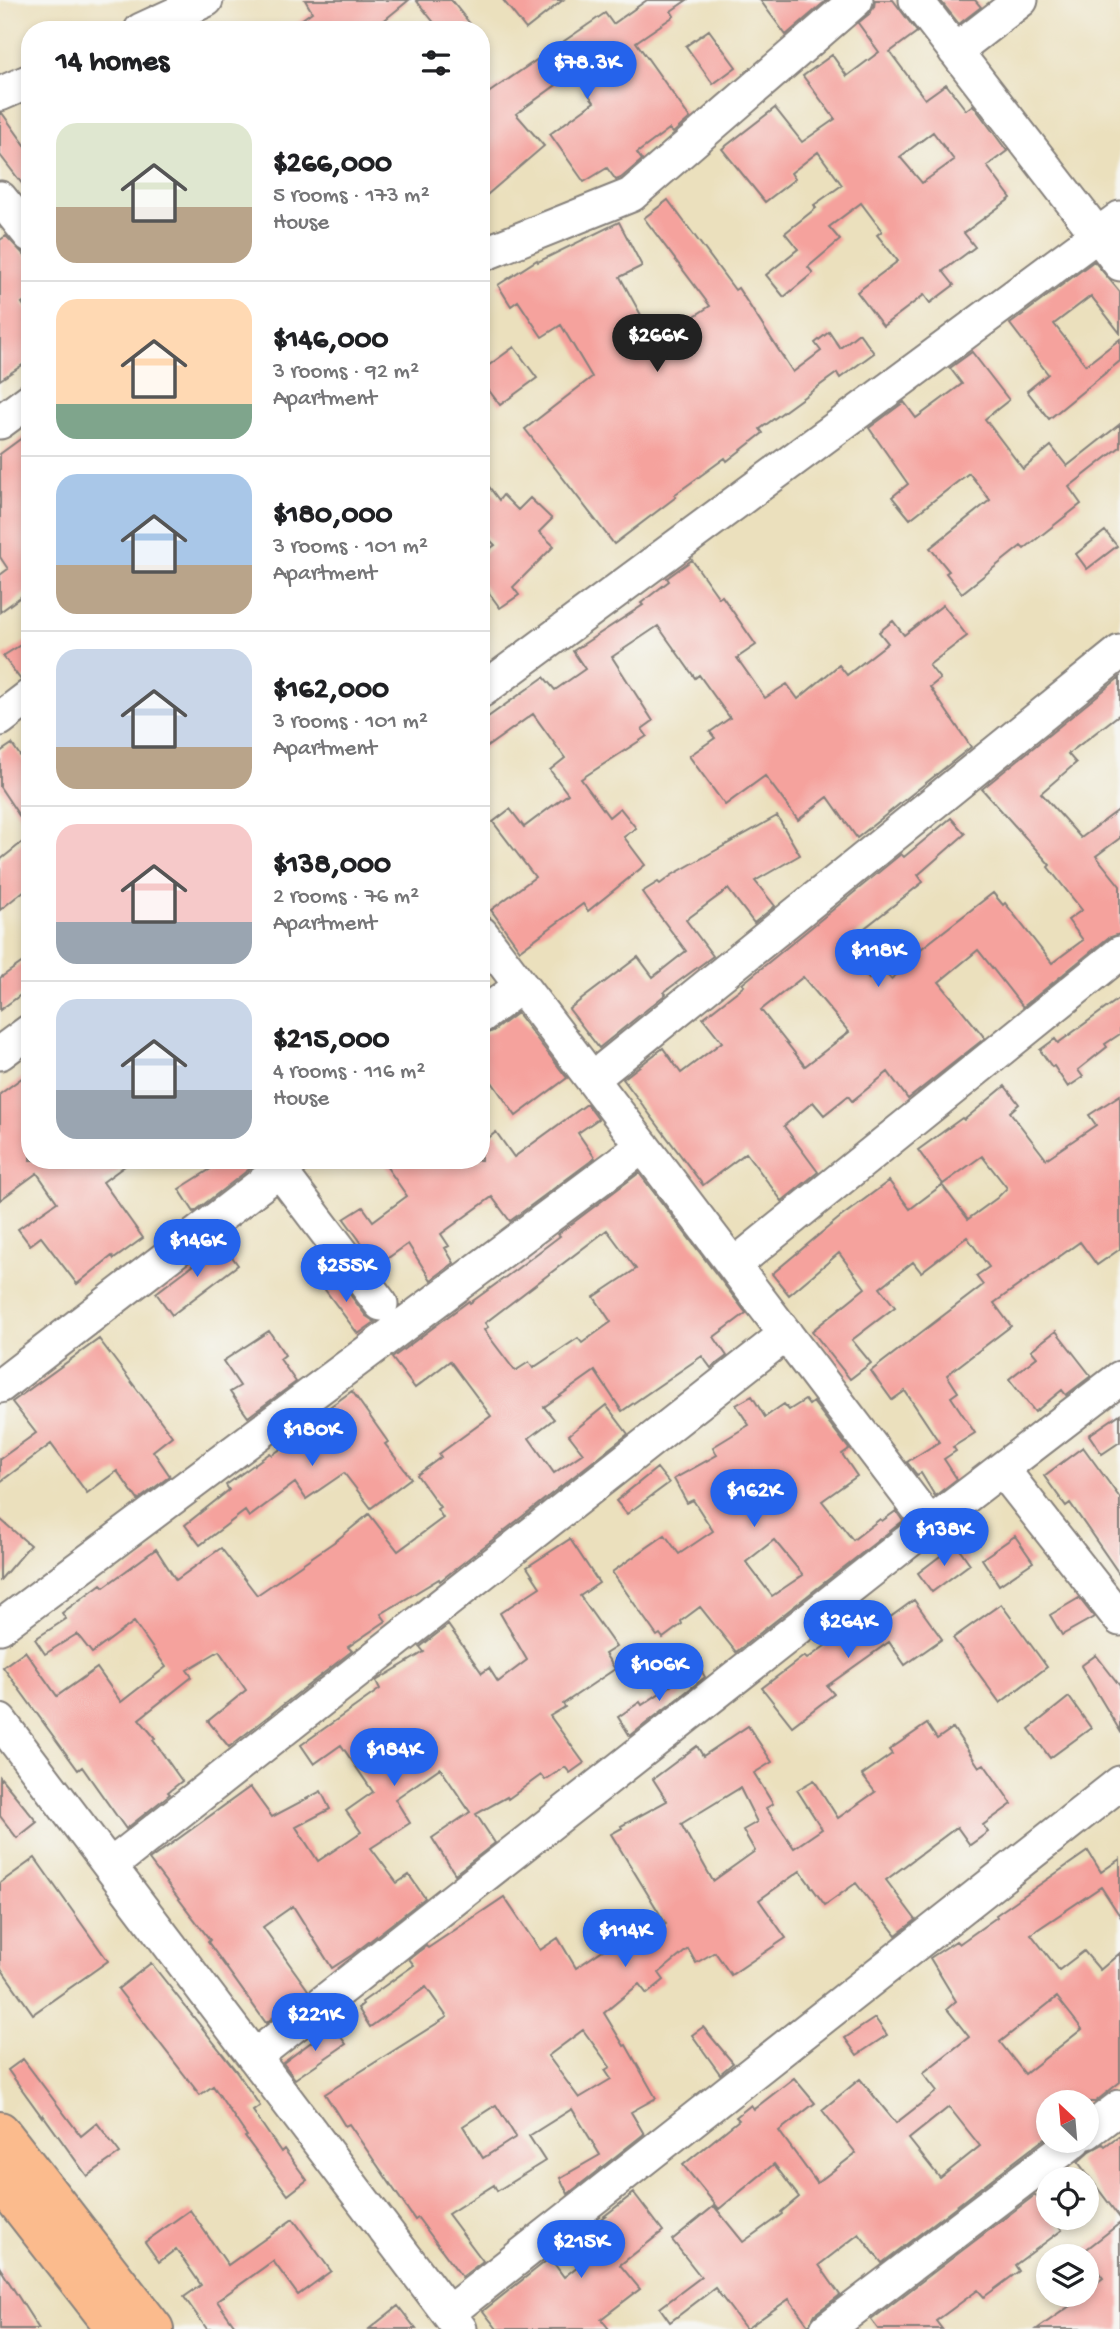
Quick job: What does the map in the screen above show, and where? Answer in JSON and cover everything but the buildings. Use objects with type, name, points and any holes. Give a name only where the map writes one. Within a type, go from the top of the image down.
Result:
[{"type":"main road","points":[[0,2131],[154,2329]]},
{"type":"main road","points":[[0,2180],[116,2329]]},
{"type":"street","points":[[160,21],[206,0]]},
{"type":"street","points":[[490,252],[631,195],[856,0]]},
{"type":"street","points":[[916,0],[955,51],[1109,226],[1120,264]]},
{"type":"street","points":[[955,51],[1021,0]]},
{"type":"street","points":[[0,94],[21,85]]},
{"type":"street","points":[[0,198],[21,224]]},
{"type":"street","points":[[490,684],[1109,226]]},
{"type":"street","points":[[0,422],[21,407]]},
{"type":"street","points":[[592,1079],[1120,652]]},
{"type":"street","points":[[0,719],[21,703]]},
{"type":"street","points":[[490,945],[930,1524]]},
{"type":"street","points":[[734,1265],[1120,953]]},
{"type":"street","points":[[490,1009],[521,986]]},
{"type":"street","points":[[0,1053],[21,1038]]},
{"type":"street","points":[[0,1627],[643,1146]]},
{"type":"street","points":[[0,1385],[283,1169]]},
{"type":"street","points":[[289,1169],[381,1304]]},
{"type":"street","points":[[110,1866],[786,1334]]},
{"type":"street","points":[[254,2057],[930,1524],[1120,1378]]},
{"type":"street","points":[[1002,1469],[1120,1619]]},
{"type":"street","points":[[0,1721],[454,2321],[1120,1783]]},
{"type":"street","points":[[1099,2123],[1120,2107]]},
{"type":"street","points":[[827,2329],[1058,2153]]}]
